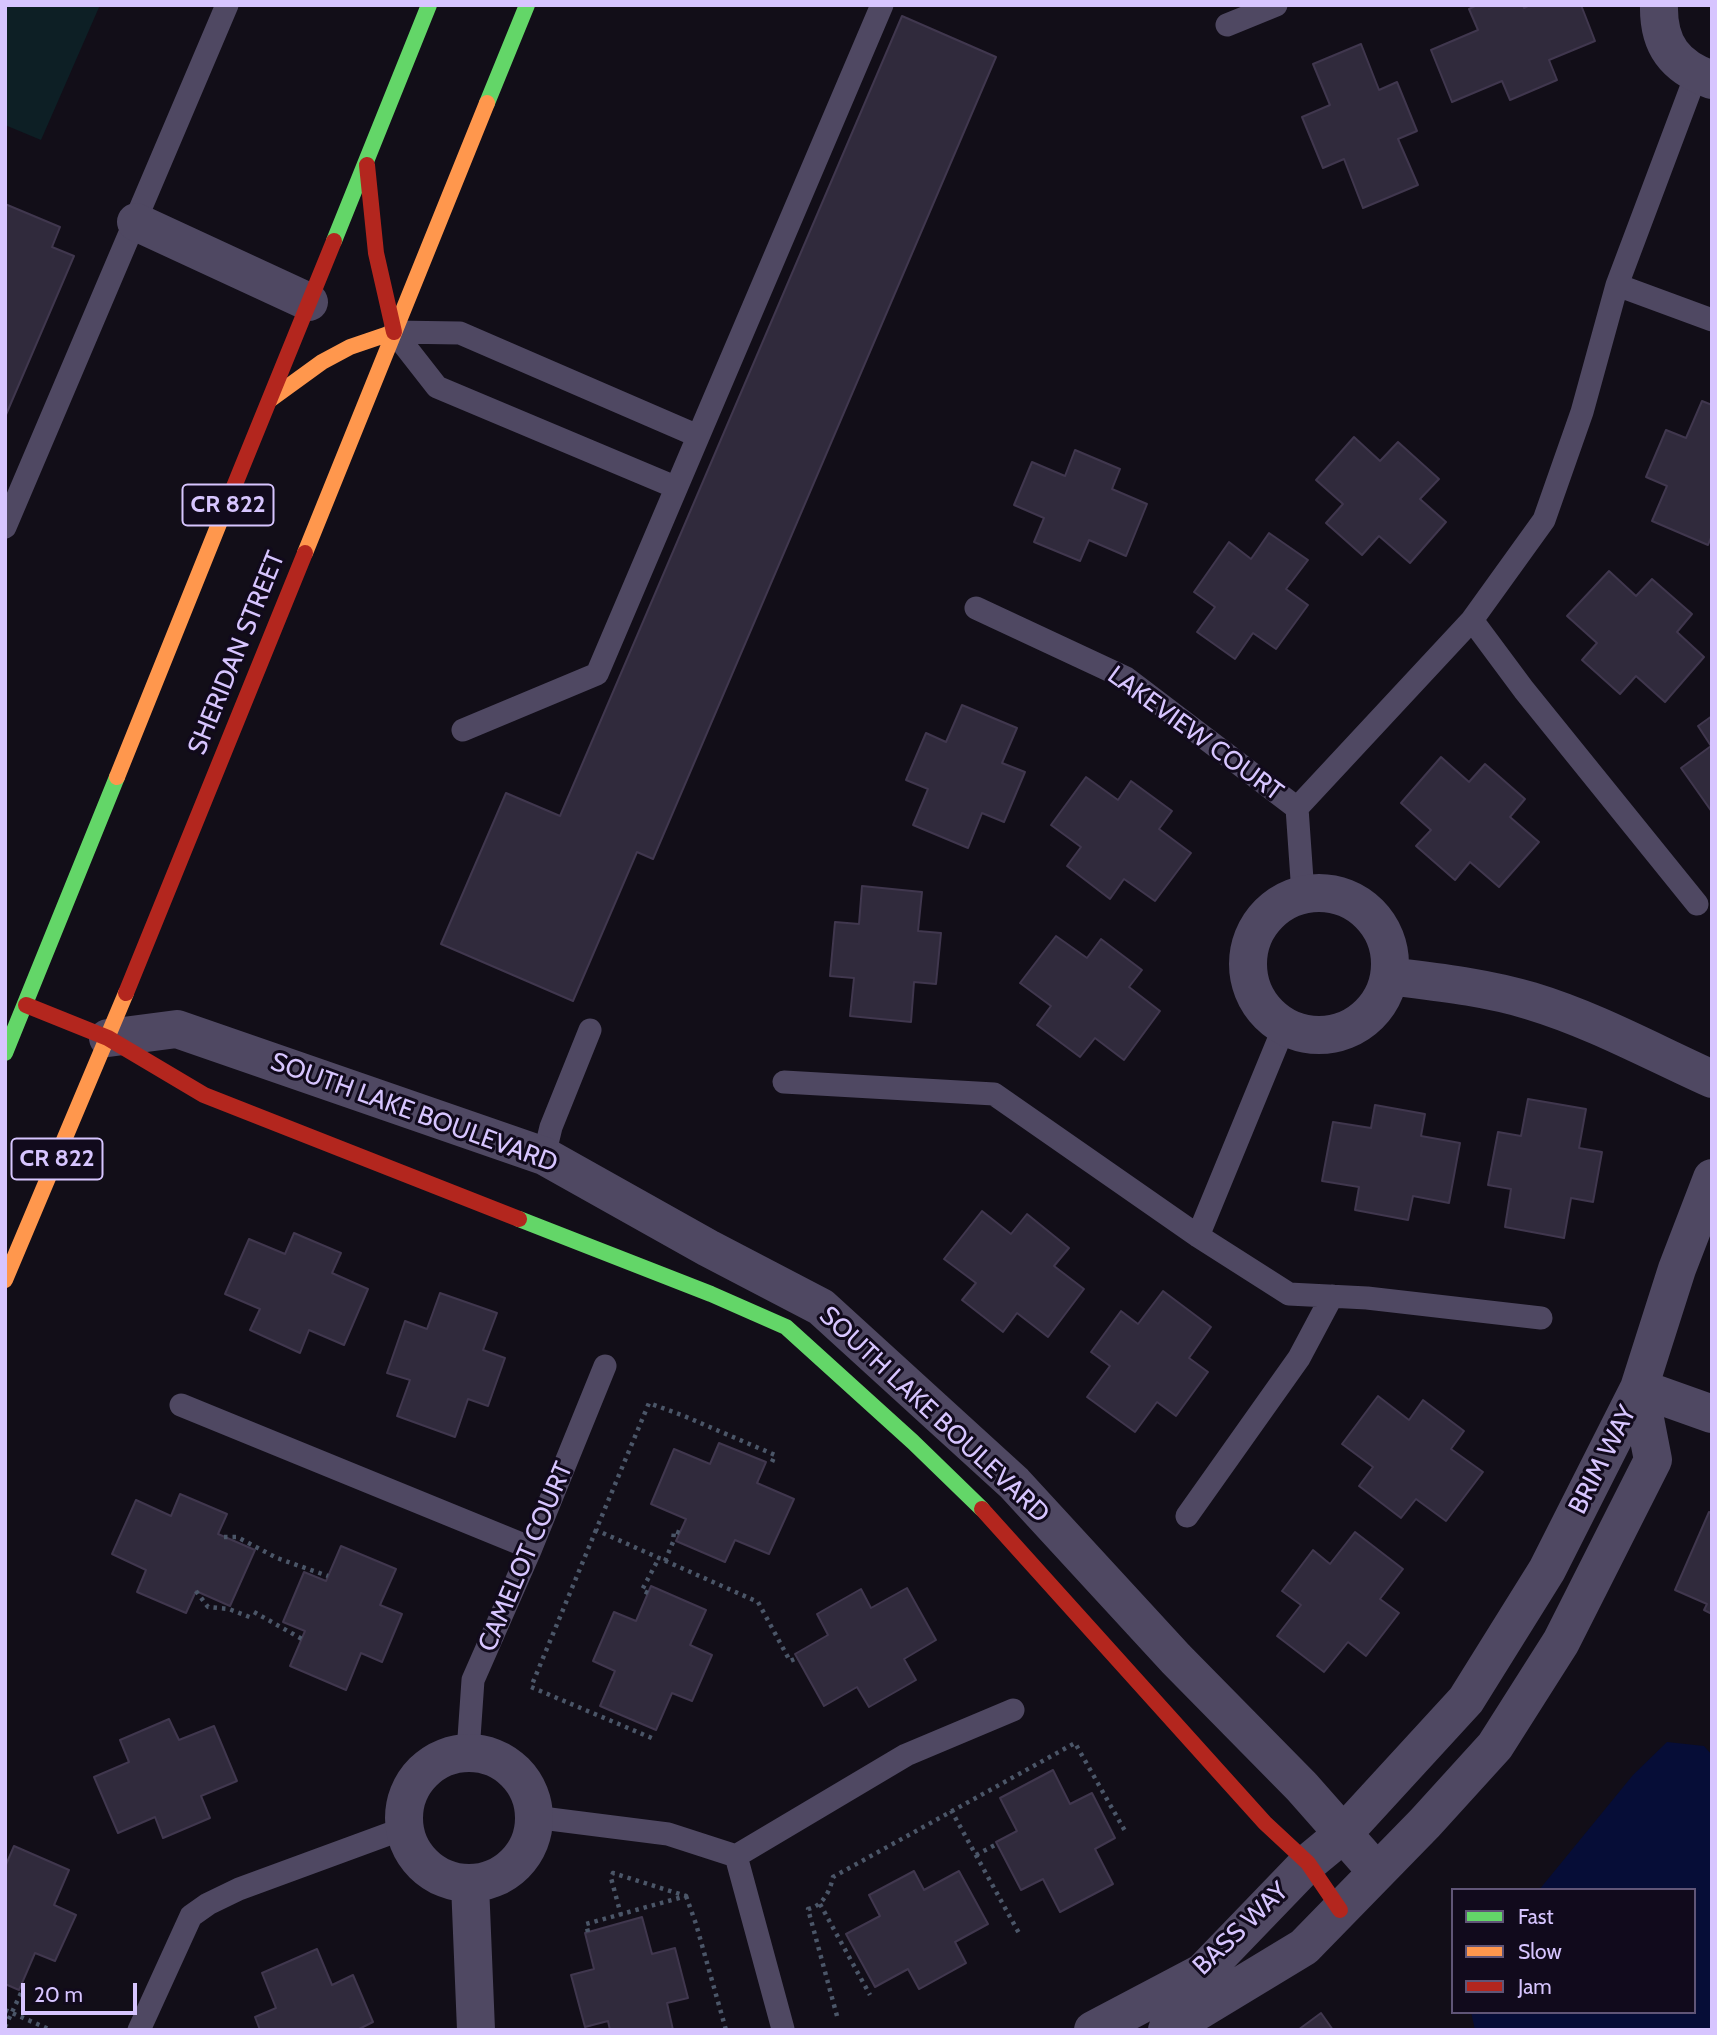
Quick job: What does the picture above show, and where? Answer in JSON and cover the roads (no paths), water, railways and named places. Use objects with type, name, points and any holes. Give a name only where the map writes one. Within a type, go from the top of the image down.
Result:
[{"type":"main road","name":"CR 822","points":[[5,1053],[429,5]]},
{"type":"main road","name":"SHERIDAN STREET","points":[[5,1280],[108,1038],[527,5]]},
{"type":"main road","points":[[271,399],[322,362],[350,347],[394,332],[376,253],[366,160]]},
{"type":"main road","name":"SOUTH LAKE BOULEVARD","points":[[26,1005],[108,1038],[204,1095],[711,1294],[786,1327],[913,1442],[988,1515],[1265,1823],[1308,1863],[1340,1910]]},
{"type":"street","points":[[1659,5],[1660,29],[1670,52],[1682,65],[1704,77]]},
{"type":"street","points":[[136,222],[309,302]]},
{"type":"street","points":[[1327,892],[1349,899],[1368,912],[1382,931],[1389,953],[1389,976],[1382,997],[1368,1016],[1349,1029],[1328,1035],[1305,1034],[1284,1027],[1265,1011],[1252,990],[1247,966],[1251,941],[1262,920],[1281,903],[1303,894],[1327,892]]},
{"type":"street","points":[[1389,976],[1459,985],[1528,1000],[1575,1015],[1712,1079]]},
{"type":"street","name":"SOUTH LAKE BOULEVARD","points":[[108,1038],[177,1029],[544,1156],[708,1248],[821,1307],[1013,1483],[1176,1659],[1302,1787],[1343,1834],[1386,1863]]},
{"type":"street","points":[[1712,1178],[1677,1269],[1639,1388],[1712,1414]]},
{"type":"street","name":"BRIM WAY","points":[[1343,1834],[1466,1700],[1547,1570],[1639,1388]]},
{"type":"street","name":"BRIM WAY","points":[[1386,1863],[1495,1746],[1561,1642],[1653,1460],[1639,1388]]},
{"type":"street","points":[[468,1752],[493,1757],[514,1770],[529,1791],[534,1817],[530,1842],[516,1864],[495,1878],[470,1884],[445,1880],[423,1865],[408,1845],[403,1819],[407,1794],[422,1772],[442,1758],[468,1752]]},
{"type":"street","name":"BASS WAY","points":[[1093,2030],[1203,1972],[1308,1863],[1343,1834]]},
{"type":"street","name":"BASS WAY","points":[[1167,2030],[1304,1947],[1386,1863]]},
{"type":"street","points":[[470,1884],[476,2030]]},
{"type":"lane","points":[[5,527],[228,5]]},
{"type":"lane","points":[[463,730],[597,674],[882,5]]},
{"type":"lane","points":[[1227,25],[1276,5]]},
{"type":"lane","points":[[1297,808],[1472,620],[1544,520],[1582,412],[1617,285],[1704,77]]},
{"type":"lane","points":[[1617,285],[1712,320]]},
{"type":"lane","points":[[394,332],[460,333],[698,436]]},
{"type":"lane","points":[[394,332],[437,387],[675,487]]},
{"type":"lane","name":"LAKEVIEW COURT","points":[[976,608],[1126,678],[1297,808],[1303,894]]},
{"type":"lane","points":[[1472,620],[1524,690],[1698,904]]},
{"type":"lane","points":[[1198,1236],[1284,1027]]},
{"type":"lane","points":[[544,1156],[551,1127],[590,1031]]},
{"type":"lane","points":[[783,1082],[994,1094],[1198,1236],[1289,1294],[1367,1298],[1541,1318]]},
{"type":"lane","points":[[1187,1516],[1299,1358],[1332,1296]]},
{"type":"lane","name":"CAMELOT COURT","points":[[468,1752],[473,1679],[531,1548],[605,1366]]},
{"type":"lane","points":[[181,1405],[531,1548]]},
{"type":"lane","points":[[534,1817],[668,1834],[736,1856],[906,1755],[1013,1710]]},
{"type":"lane","points":[[139,2030],[191,1916],[208,1903],[405,1828]]},
{"type":"lane","points":[[736,1856],[783,2029]]}]
